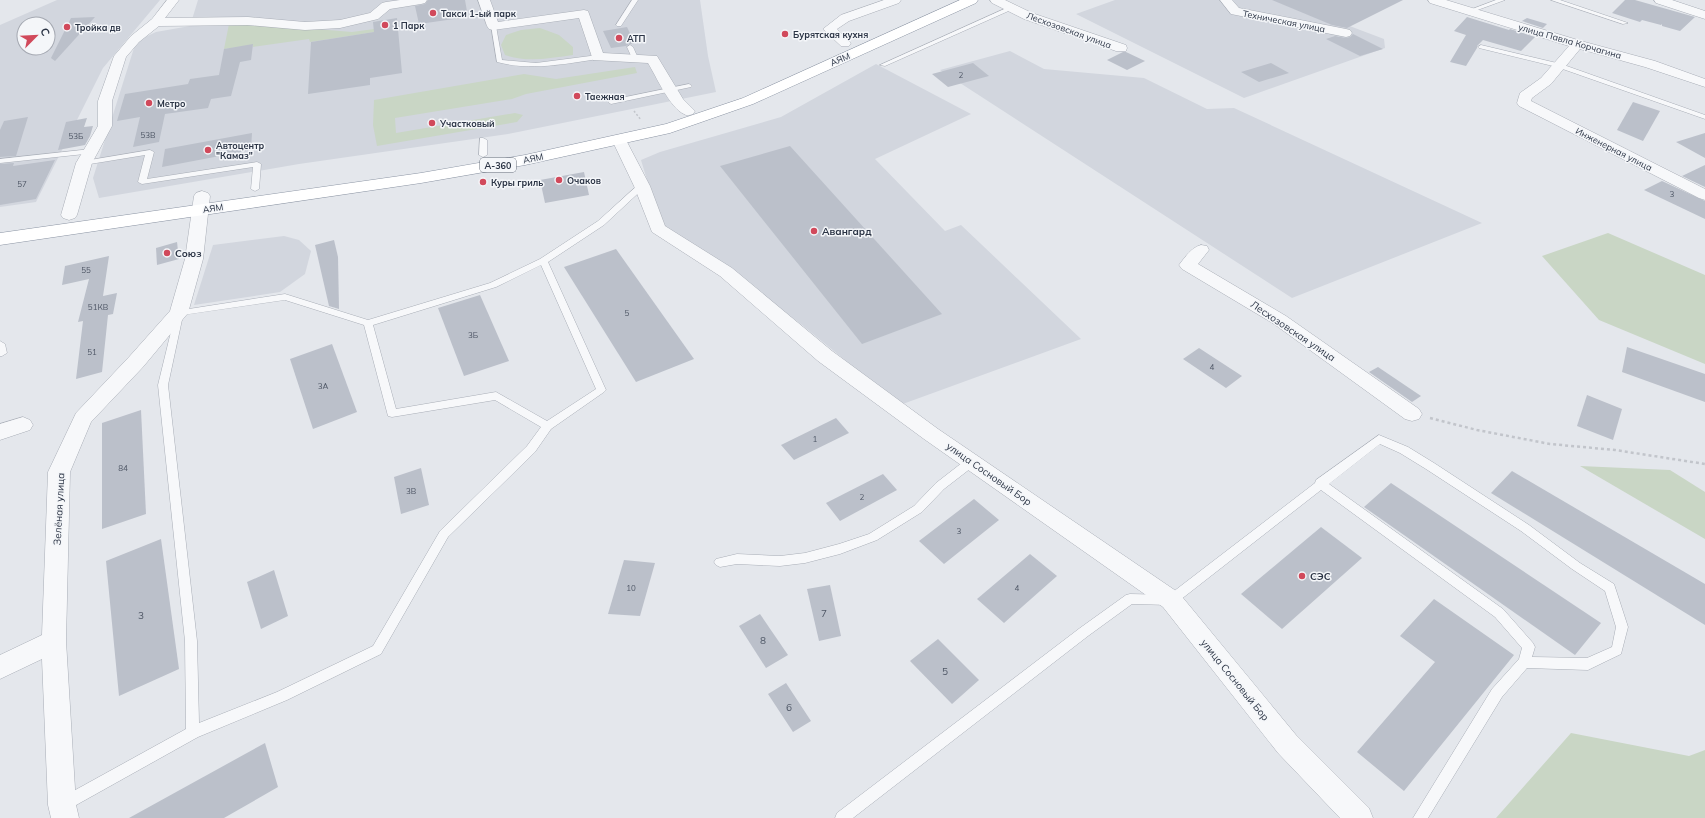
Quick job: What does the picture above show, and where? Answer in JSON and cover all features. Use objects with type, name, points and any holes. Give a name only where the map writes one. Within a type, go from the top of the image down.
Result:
[{"type":"highway","name":"АЯМ","points":[[0,239],[202,203],[255,189],[483,148],[580,138],[688,111],[769,79],[845,43],[947,0]]},
{"type":"highway","name":"АЯМ","points":[[0,225],[69,215],[202,203],[443,174],[525,160],[619,140],[670,128],[748,101],[971,0]]},
{"type":"street","points":[[69,215],[84,163],[105,126],[105,101],[120,56],[134,39],[156,22],[172,0]]},
{"type":"street","points":[[156,22],[248,21],[305,26],[340,24],[374,16],[386,6],[421,0]]},
{"type":"street","points":[[484,0],[493,26],[584,14],[598,57],[632,52],[652,59],[678,101],[688,111]]},
{"type":"street","points":[[845,43],[829,29],[845,18],[895,0]]},
{"type":"street","name":"Лесхозовская улица","points":[[996,0],[1028,16],[1120,48]]},
{"type":"street","name":"Техническая улица","points":[[1226,0],[1235,11],[1346,33]]},
{"type":"street","name":"улица Павла Корчагина","points":[[1434,0],[1577,44],[1650,64],[1705,83]]},
{"type":"street","points":[[1660,0],[1705,15]]},
{"type":"street","points":[[1559,65],[1577,44]]},
{"type":"street","name":"Инженерная улица","points":[[1559,65],[1546,81],[1524,96],[1524,104],[1705,195]]},
{"type":"street","name":"улица Сосновый Бор","points":[[619,140],[642,186],[658,229],[726,272],[825,356],[971,462],[1172,600],[1287,744],[1359,818]]},
{"type":"street","name":"Зелёная улица","points":[[63,812],[54,641],[59,472],[83,418],[136,362],[179,313],[194,259],[202,203]]},
{"type":"street","name":"Лесхозовская улица","points":[[1201,250],[1188,265],[1280,320],[1412,414]]},
{"type":"street","points":[[0,432],[23,425]]},
{"type":"street","points":[[0,667],[54,641]]},
{"type":"lane","points":[[619,25],[635,0]]},
{"type":"lane","points":[[1470,11],[1502,0]]},
{"type":"lane","points":[[1554,0],[1625,23]]},
{"type":"lane","points":[[883,65],[1011,8]]},
{"type":"lane","points":[[493,26],[499,61],[511,64],[553,63],[598,57]]},
{"type":"lane","points":[[1481,47],[1559,65],[1705,117]]},
{"type":"lane","points":[[610,102],[688,86]]},
{"type":"lane","points":[[0,161],[91,151]]},
{"type":"lane","points":[[84,163],[150,152],[142,182],[257,164],[255,189]]},
{"type":"lane","points":[[194,732],[191,641],[163,385],[179,313],[286,297],[368,323],[493,285],[543,261],[601,223],[642,186]]},
{"type":"lane","points":[[63,812],[194,732],[282,696],[377,650],[444,534],[531,449],[547,426],[601,390],[543,261]]},
{"type":"lane","points":[[368,323],[392,413],[496,396],[547,426]]},
{"type":"lane","points":[[842,818],[1084,632],[1130,599],[1172,600],[1378,439],[1404,450],[1430,466],[1525,528],[1576,566],[1610,588],[1622,627],[1617,650],[1588,664],[1524,662]]},
{"type":"lane","points":[[720,562],[737,559],[780,561],[805,558],[840,549],[873,537],[918,509],[940,486],[971,462]]},
{"type":"lane","points":[[1320,483],[1499,613],[1528,647],[1524,662],[1497,693],[1420,818]]},
{"type":"path","points":[[1412,414],[1476,430],[1550,444],[1615,450],[1705,464]]},
{"type":"shaded area","points":[[57,0],[160,0],[103,68],[36,202],[0,207],[0,25],[16,18],[16,56],[56,56],[56,16],[21,16]]},
{"type":"shaded area","points":[[198,0],[700,0],[708,56],[716,92],[508,134],[299,164],[99,198],[93,178],[134,48],[143,38],[156,32],[190,26]]},
{"type":"shaded area","points":[[1115,0],[1303,0],[1339,22],[1384,39],[1385,48],[1244,98],[1076,14]]},
{"type":"shaded area","points":[[1010,51],[1044,69],[1144,78],[1207,109],[1234,108],[1482,223],[1292,298],[940,70]]},
{"type":"shaded area","points":[[876,64],[971,114],[875,159],[945,231],[961,225],[1081,339],[900,405],[802,325],[729,269],[660,223],[641,160],[660,152],[781,117]]},
{"type":"shaded area","points":[[284,236],[299,240],[311,251],[305,274],[280,292],[194,305],[213,245]]},
{"type":"green space","points":[[229,24],[256,24],[352,32],[374,29],[374,32],[310,42],[309,39],[253,47],[253,45],[224,49]]},
{"type":"green space","points":[[540,28],[559,35],[573,47],[573,55],[522,59],[505,55],[501,45],[506,35],[521,30]]},
{"type":"green space","points":[[635,67],[637,73],[526,94],[512,99],[395,118],[396,133],[515,113],[523,115],[517,122],[377,146],[373,125],[374,100],[524,74],[556,79]]},
{"type":"green space","points":[[1608,233],[1705,275],[1705,364],[1599,320],[1542,256]]},
{"type":"green space","points":[[1580,466],[1670,470],[1705,492],[1705,539]]},
{"type":"green space","points":[[1571,733],[1689,756],[1705,750],[1705,818],[1496,818]]},
{"type":"building","name":"Такси 1-ый парк","points":[[428,0],[465,0],[468,17],[419,24],[415,6],[425,4]]},
{"type":"building","points":[[1272,0],[1403,0],[1347,28],[1332,25]]},
{"type":"building","points":[[1625,0],[1635,0],[1695,17],[1680,31],[1662,26],[1662,24],[1642,20],[1640,22],[1612,13]]},
{"type":"building","points":[[95,17],[55,61],[51,58],[52,56],[56,56],[56,48],[71,18]]},
{"type":"building","points":[[1467,17],[1535,37],[1521,51],[1483,40],[1477,46],[1466,66],[1450,62],[1466,35],[1454,31]]},
{"type":"building","points":[[397,18],[402,73],[370,78],[370,85],[308,94],[311,42],[374,32],[373,22]]},
{"type":"building","points":[[1527,18],[1547,24],[1543,28],[1522,21]]},
{"type":"building","name":"АТП","points":[[627,27],[635,44],[611,48],[603,31]]},
{"type":"building","points":[[1353,34],[1383,49],[1360,56],[1326,39],[1335,36],[1346,38]]},
{"type":"building","points":[[253,44],[251,60],[240,62],[231,96],[211,99],[208,108],[165,114],[159,142],[133,147],[140,117],[117,121],[125,94],[188,84],[190,79],[219,75],[224,49]]},
{"type":"building","points":[[1123,52],[1145,61],[1127,70],[1107,60]]},
{"type":"building","points":[[973,63],[989,76],[948,87],[932,74]]},
{"type":"building","points":[[1271,63],[1289,73],[1259,82],[1241,72]]},
{"type":"building","points":[[1633,102],[1660,111],[1643,141],[1617,130]]},
{"type":"building","points":[[28,117],[16,156],[0,157],[0,130],[4,121]]},
{"type":"building","points":[[87,118],[84,127],[93,126],[85,145],[58,150],[66,122]]},
{"type":"building","name":"Автоцентр \"Камаз\"","points":[[252,133],[251,150],[162,167],[165,149]]},
{"type":"building","points":[[1705,133],[1705,158],[1676,142]]},
{"type":"building","points":[[790,146],[942,314],[862,344],[720,166]]},
{"type":"building","points":[[55,160],[36,199],[0,205],[0,164],[14,163],[13,166]]},
{"type":"building","points":[[1705,165],[1705,187],[1682,176]]},
{"type":"building","points":[[584,172],[589,195],[545,203],[540,180]]},
{"type":"building","points":[[1662,181],[1705,201],[1705,219],[1644,190]]},
{"type":"building","points":[[334,240],[338,257],[339,309],[329,306],[315,245]]},
{"type":"building","name":"Союз","points":[[177,242],[179,259],[157,265],[156,248]]},
{"type":"building","points":[[616,249],[694,359],[636,382],[564,267]]},
{"type":"building","points":[[109,256],[103,296],[117,293],[113,314],[108,315],[102,372],[76,379],[83,321],[78,322],[89,279],[62,285],[65,266]]},
{"type":"building","points":[[480,295],[509,361],[464,376],[438,308]]},
{"type":"building","points":[[332,344],[357,412],[313,429],[290,359]]},
{"type":"building","points":[[1627,347],[1705,374],[1705,402],[1622,372]]},
{"type":"building","points":[[1199,348],[1242,376],[1226,388],[1183,359]]},
{"type":"building","points":[[1378,367],[1421,396],[1412,402],[1369,372]]},
{"type":"building","points":[[1587,395],[1622,409],[1613,440],[1577,426]]},
{"type":"building","points":[[141,410],[146,514],[102,529],[102,423]]},
{"type":"building","points":[[836,418],[849,433],[794,460],[781,445]]},
{"type":"building","points":[[421,468],[429,505],[401,514],[394,477]]},
{"type":"building","points":[[1512,471],[1705,584],[1705,625],[1491,493]]},
{"type":"building","points":[[883,474],[897,490],[840,521],[826,503]]},
{"type":"building","points":[[1391,483],[1601,623],[1575,655],[1364,507]]},
{"type":"building","points":[[974,499],[999,520],[944,564],[919,541]]},
{"type":"building","name":"СЭС","points":[[1321,527],[1362,558],[1282,629],[1241,594]]},
{"type":"building","points":[[161,539],[179,669],[119,696],[106,561]]},
{"type":"building","points":[[1030,554],[1057,576],[1004,623],[977,599]]},
{"type":"building","points":[[624,560],[655,563],[640,616],[608,614]]},
{"type":"building","points":[[274,570],[288,616],[261,629],[247,582]]},
{"type":"building","points":[[830,585],[841,636],[819,641],[807,589]]},
{"type":"building","points":[[1434,599],[1514,655],[1404,791],[1357,752],[1435,662],[1400,636]]},
{"type":"building","points":[[760,614],[788,655],[766,668],[739,626]]},
{"type":"building","points":[[938,639],[979,680],[952,704],[910,661]]},
{"type":"building","points":[[786,683],[811,721],[793,732],[768,694]]},
{"type":"building","points":[[265,743],[278,787],[224,818],[129,818]]},
{"type":"place","name":"Такси 1-ый парк","points":[[433,13]]},
{"type":"place","name":"1 Парк","points":[[385,25]]},
{"type":"place","name":"Тройка дв","points":[[67,27]]},
{"type":"place","name":"Бурятская кухня","points":[[785,34]]},
{"type":"place","name":"АТП","points":[[619,38]]},
{"type":"place","name":"Таежная","points":[[577,96]]},
{"type":"place","name":"Метро","points":[[149,103]]},
{"type":"place","name":"Участковый","points":[[432,123]]},
{"type":"place","name":"Автоцентр \"Камаз\"","points":[[208,150]]},
{"type":"place","name":"Очаков","points":[[559,180]]},
{"type":"place","name":"Куры гриль","points":[[483,182]]},
{"type":"place","name":"Авангард","points":[[814,231]]},
{"type":"place","name":"Союз","points":[[167,253]]},
{"type":"place","name":"СЭС","points":[[1302,576]]}]
